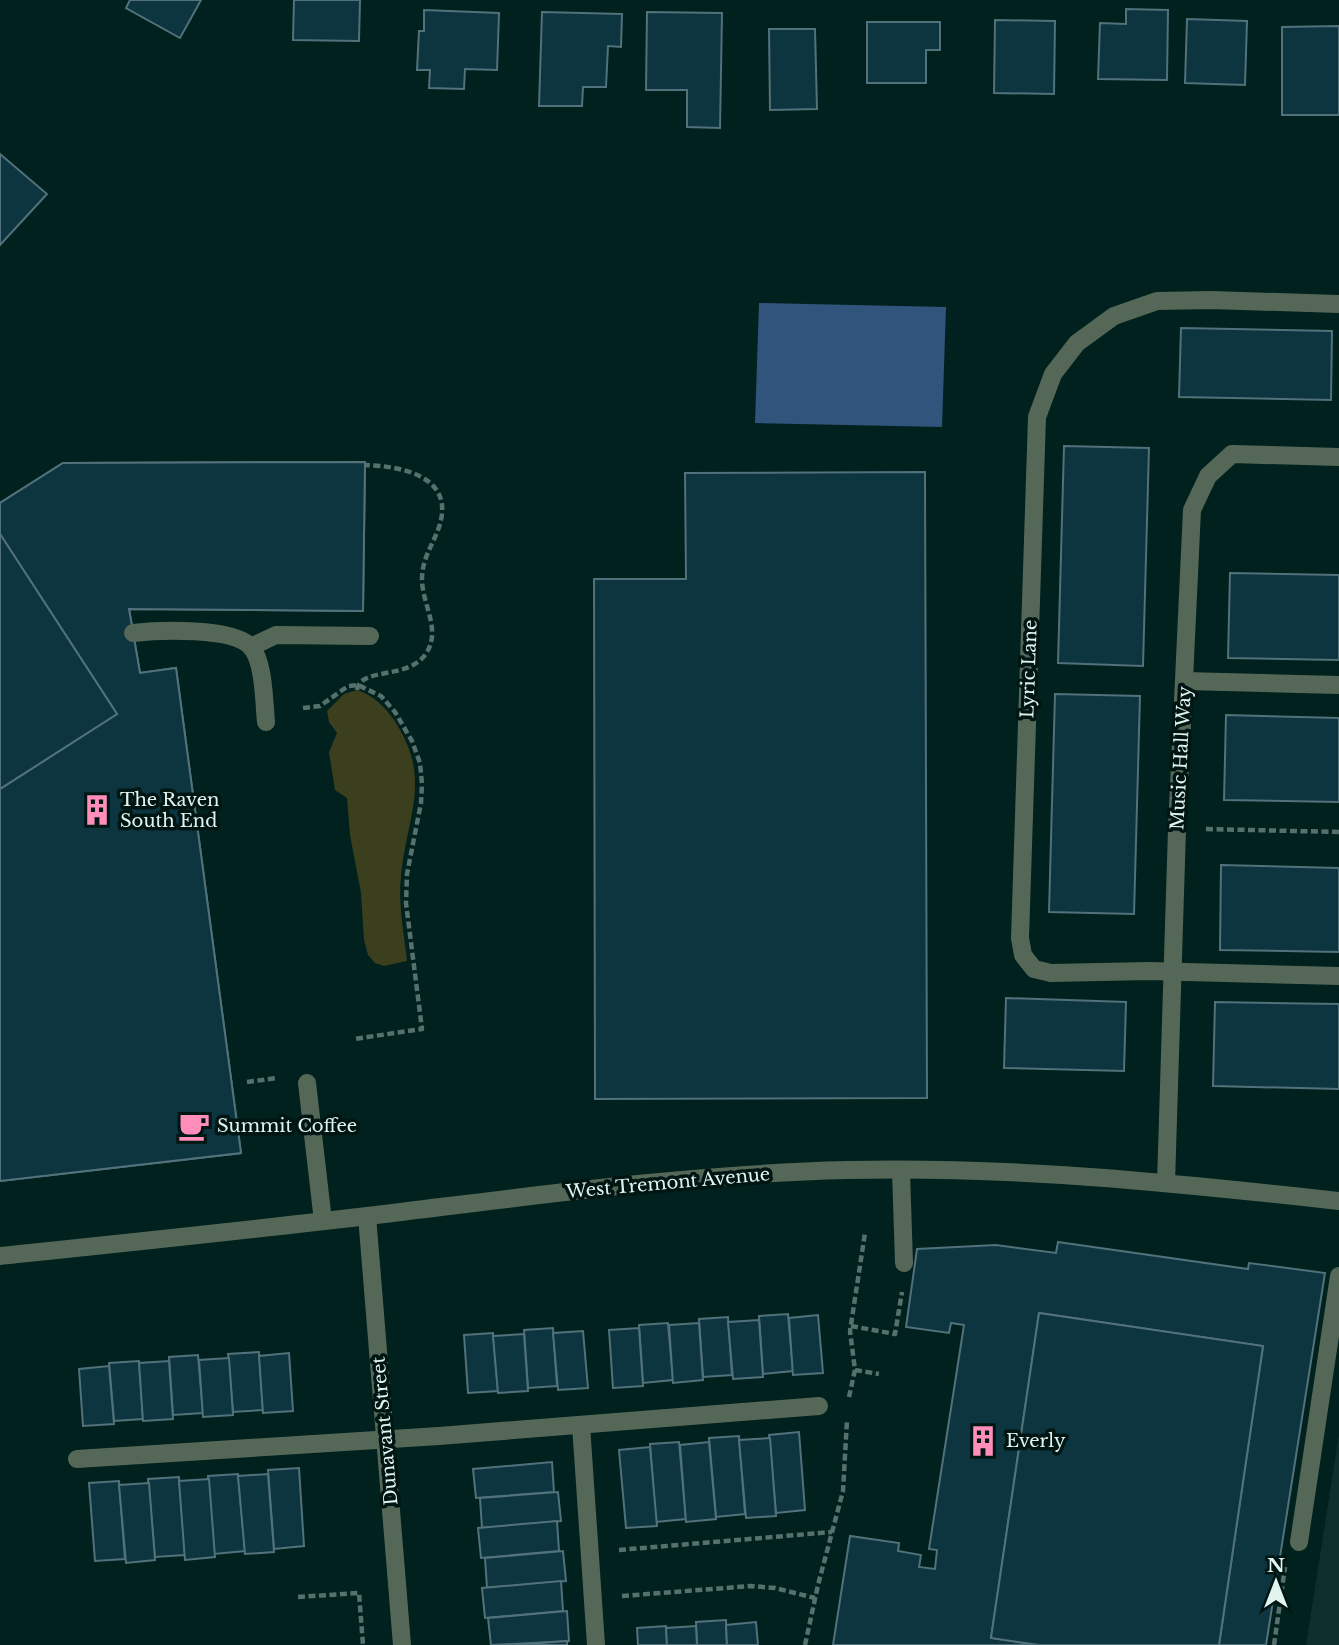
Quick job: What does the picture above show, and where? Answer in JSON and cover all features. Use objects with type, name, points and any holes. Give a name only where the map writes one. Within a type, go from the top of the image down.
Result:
[{"type":"street","name":"Lyric Lane","points":[[1339,304],[1157,301],[1114,316],[1077,344],[1053,374],[1037,417],[1020,924],[1023,955],[1034,969],[1051,973],[1173,972],[1339,976]]},
{"type":"street","name":"Music Hall Way","points":[[1166,1183],[1177,829],[1192,510],[1208,476],[1232,454],[1339,457]]},
{"type":"street","points":[[133,633],[183,630],[239,639],[251,647],[259,664],[266,722]]},
{"type":"street","points":[[251,647],[276,635],[370,636]]},
{"type":"street","points":[[1185,681],[1339,685]]},
{"type":"street","points":[[307,1083],[323,1221]]},
{"type":"street","name":"West Tremont Avenue","points":[[0,1256],[668,1180],[849,1170],[1030,1173],[1166,1183],[1339,1201]]},
{"type":"street","points":[[901,1171],[904,1263]]},
{"type":"street","name":"Dunavant Street","points":[[367,1216],[402,1645]]},
{"type":"street","points":[[1299,1542],[1339,1276]]},
{"type":"street","points":[[77,1460],[819,1406]]},
{"type":"street","points":[[581,1425],[596,1645]]},
{"type":"path","points":[[357,687],[364,678],[371,675],[398,672],[414,666],[427,653],[433,637],[422,581],[423,561],[440,523],[442,508],[437,491],[426,478],[390,466],[365,466]]},
{"type":"path","points":[[303,708],[320,706],[348,686],[381,696],[395,712],[412,741],[420,763],[421,803],[411,845],[407,893],[409,952],[422,1029],[354,1039]]},
{"type":"path","points":[[1177,829],[1339,832]]},
{"type":"path","points":[[805,1645],[843,1491],[847,1423],[855,1370],[851,1326],[865,1233]]},
{"type":"path","points":[[851,1326],[895,1334],[904,1263]]},
{"type":"path","points":[[855,1370],[879,1374]]},
{"type":"path","points":[[614,1550],[832,1532]]},
{"type":"path","points":[[1274,1645],[1286,1558],[1299,1542]]},
{"type":"path","points":[[618,1597],[751,1586],[775,1588],[815,1598]]},
{"type":"path","points":[[298,1597],[359,1593],[363,1645]]},
{"type":"shaded area","points":[[1339,1434],[1339,1645],[1306,1645]]},
{"type":"green space","points":[[357,690],[378,702],[394,720],[406,741],[415,779],[400,887],[407,961],[384,966],[375,963],[368,955],[364,940],[361,893],[350,835],[347,798],[335,790],[329,752],[337,733],[329,722],[327,711],[344,694]]},
{"type":"water","points":[[759,303],[946,307],[942,427],[755,423]]},
{"type":"building","points":[[130,0],[201,0],[180,38],[126,8]]},
{"type":"building","points":[[294,0],[360,0],[359,41],[293,40]]},
{"type":"building","points":[[1126,9],[1168,10],[1167,80],[1098,79],[1100,23],[1126,24]]},
{"type":"building","points":[[424,10],[499,13],[497,70],[465,69],[464,89],[429,88],[430,70],[417,70],[419,31],[424,31]]},
{"type":"building","points":[[542,12],[622,14],[621,47],[608,46],[606,87],[583,87],[582,106],[539,106]]},
{"type":"building","points":[[647,12],[722,13],[720,128],[687,127],[687,90],[646,90]]},
{"type":"building","points":[[1187,19],[1247,21],[1245,85],[1185,83]]},
{"type":"building","points":[[995,20],[1055,21],[1054,94],[994,93]]},
{"type":"building","points":[[867,22],[940,22],[940,50],[926,50],[926,83],[867,83]]},
{"type":"building","points":[[1339,26],[1339,115],[1282,115],[1282,27]]},
{"type":"building","points":[[769,29],[815,29],[817,109],[770,110]]},
{"type":"building","points":[[0,154],[47,194],[0,245]]},
{"type":"building","points":[[1181,328],[1332,331],[1331,400],[1179,397]]},
{"type":"building","points":[[1064,446],[1149,448],[1143,666],[1058,663]]},
{"type":"building","name":"The Raven South End","points":[[365,462],[363,611],[129,609],[140,673],[176,668],[241,1153],[0,1181],[0,1050],[105,1036],[78,832],[0,877],[0,789],[117,714],[0,534],[0,503],[63,463]]},
{"type":"building","name":"The Raven South End","points":[[365,462],[363,611],[129,609],[140,673],[176,668],[241,1153],[0,1181],[0,789],[117,714],[0,534],[0,503],[63,463]]},
{"type":"building","points":[[925,472],[927,1098],[595,1099],[594,579],[686,579],[685,473]]},
{"type":"building","points":[[0,534],[117,714],[0,789]]},
{"type":"building","points":[[1230,573],[1339,575],[1339,660],[1228,658]]},
{"type":"building","points":[[1055,694],[1140,696],[1134,914],[1049,912]]},
{"type":"building","points":[[1226,715],[1339,718],[1339,802],[1224,800]]},
{"type":"building","points":[[1221,865],[1339,868],[1339,952],[1220,950]]},
{"type":"building","points":[[1006,998],[1126,1002],[1124,1071],[1004,1068]]},
{"type":"building","points":[[1215,1002],[1339,1004],[1339,1089],[1213,1086]]},
{"type":"building","name":"Everly","points":[[1058,1242],[1248,1269],[1249,1263],[1325,1273],[1266,1645],[1219,1645],[1263,1346],[1039,1313],[991,1638],[1039,1645],[833,1645],[850,1536],[899,1543],[898,1551],[921,1555],[919,1567],[935,1569],[937,1550],[929,1549],[964,1325],[951,1323],[949,1333],[906,1327],[917,1249],[996,1245],[1056,1253]]},
{"type":"building","points":[[1039,1313],[1263,1346],[1219,1645],[1039,1645],[991,1638]]},
{"type":"building","points":[[788,1314],[793,1371],[763,1374],[759,1316]]},
{"type":"building","points":[[818,1315],[823,1373],[793,1375],[789,1318]]},
{"type":"building","points":[[728,1317],[732,1375],[703,1377],[699,1319]]},
{"type":"building","points":[[759,1320],[763,1377],[733,1379],[728,1322]]},
{"type":"building","points":[[668,1323],[673,1380],[643,1383],[639,1325]]},
{"type":"building","points":[[699,1323],[703,1380],[673,1383],[669,1325]]},
{"type":"building","points":[[553,1328],[557,1386],[528,1388],[524,1330]]},
{"type":"building","points":[[639,1328],[643,1386],[613,1388],[609,1330]]},
{"type":"building","points":[[583,1331],[588,1388],[558,1390],[553,1333]]},
{"type":"building","points":[[493,1333],[498,1391],[468,1393],[464,1335]]},
{"type":"building","points":[[524,1334],[528,1391],[498,1393],[493,1336]]},
{"type":"building","points":[[259,1352],[263,1410],[233,1412],[228,1354]]},
{"type":"building","points":[[289,1353],[293,1411],[263,1413],[259,1356]]},
{"type":"building","points":[[198,1355],[203,1413],[173,1415],[169,1357]]},
{"type":"building","points":[[229,1358],[233,1415],[203,1417],[199,1360]]},
{"type":"building","points":[[139,1361],[143,1419],[114,1421],[109,1363]]},
{"type":"building","points":[[169,1361],[173,1419],[143,1421],[139,1363]]},
{"type":"building","points":[[109,1366],[114,1424],[83,1426],[79,1369]]},
{"type":"building","points":[[799,1432],[805,1510],[776,1513],[769,1435]]},
{"type":"building","points":[[739,1436],[745,1514],[716,1517],[709,1438]]},
{"type":"building","points":[[770,1438],[776,1516],[746,1518],[739,1440]]},
{"type":"building","points":[[679,1442],[686,1519],[656,1522],[650,1444]]},
{"type":"building","points":[[709,1442],[716,1519],[686,1522],[680,1445]]},
{"type":"building","points":[[650,1447],[657,1526],[626,1528],[619,1450]]},
{"type":"building","points":[[552,1462],[554,1492],[476,1498],[473,1469]]},
{"type":"building","points":[[299,1468],[304,1546],[274,1549],[268,1470]]},
{"type":"building","points":[[238,1474],[245,1551],[214,1554],[208,1476]]},
{"type":"building","points":[[268,1474],[274,1552],[245,1554],[238,1476]]},
{"type":"building","points":[[179,1477],[185,1555],[155,1557],[148,1479]]},
{"type":"building","points":[[209,1479],[215,1557],[185,1560],[179,1481]]},
{"type":"building","points":[[119,1481],[125,1559],[95,1561],[89,1483]]},
{"type":"building","points":[[149,1483],[155,1560],[126,1563],[119,1485]]},
{"type":"building","points":[[558,1492],[561,1521],[482,1528],[480,1498]]},
{"type":"building","points":[[557,1521],[559,1551],[481,1558],[478,1528]]},
{"type":"building","points":[[563,1551],[566,1581],[487,1588],[485,1558]]},
{"type":"building","points":[[561,1581],[563,1611],[485,1618],[482,1588]]},
{"type":"building","points":[[567,1611],[569,1641],[491,1645],[488,1618]]},
{"type":"building","points":[[726,1620],[727,1645],[697,1645],[696,1622]]},
{"type":"building","points":[[756,1622],[758,1645],[727,1645],[726,1625]]},
{"type":"building","points":[[666,1626],[667,1645],[638,1645],[637,1628]]},
{"type":"building","points":[[696,1626],[697,1645],[667,1645],[666,1628]]},
{"type":"building","points":[[567,1641],[567,1645],[514,1645]]},
{"type":"place","name":"The Raven South End","points":[[97,810]]},
{"type":"place","name":"Summit Coffee","points":[[194,1126]]},
{"type":"place","name":"Everly","points":[[983,1441]]}]
